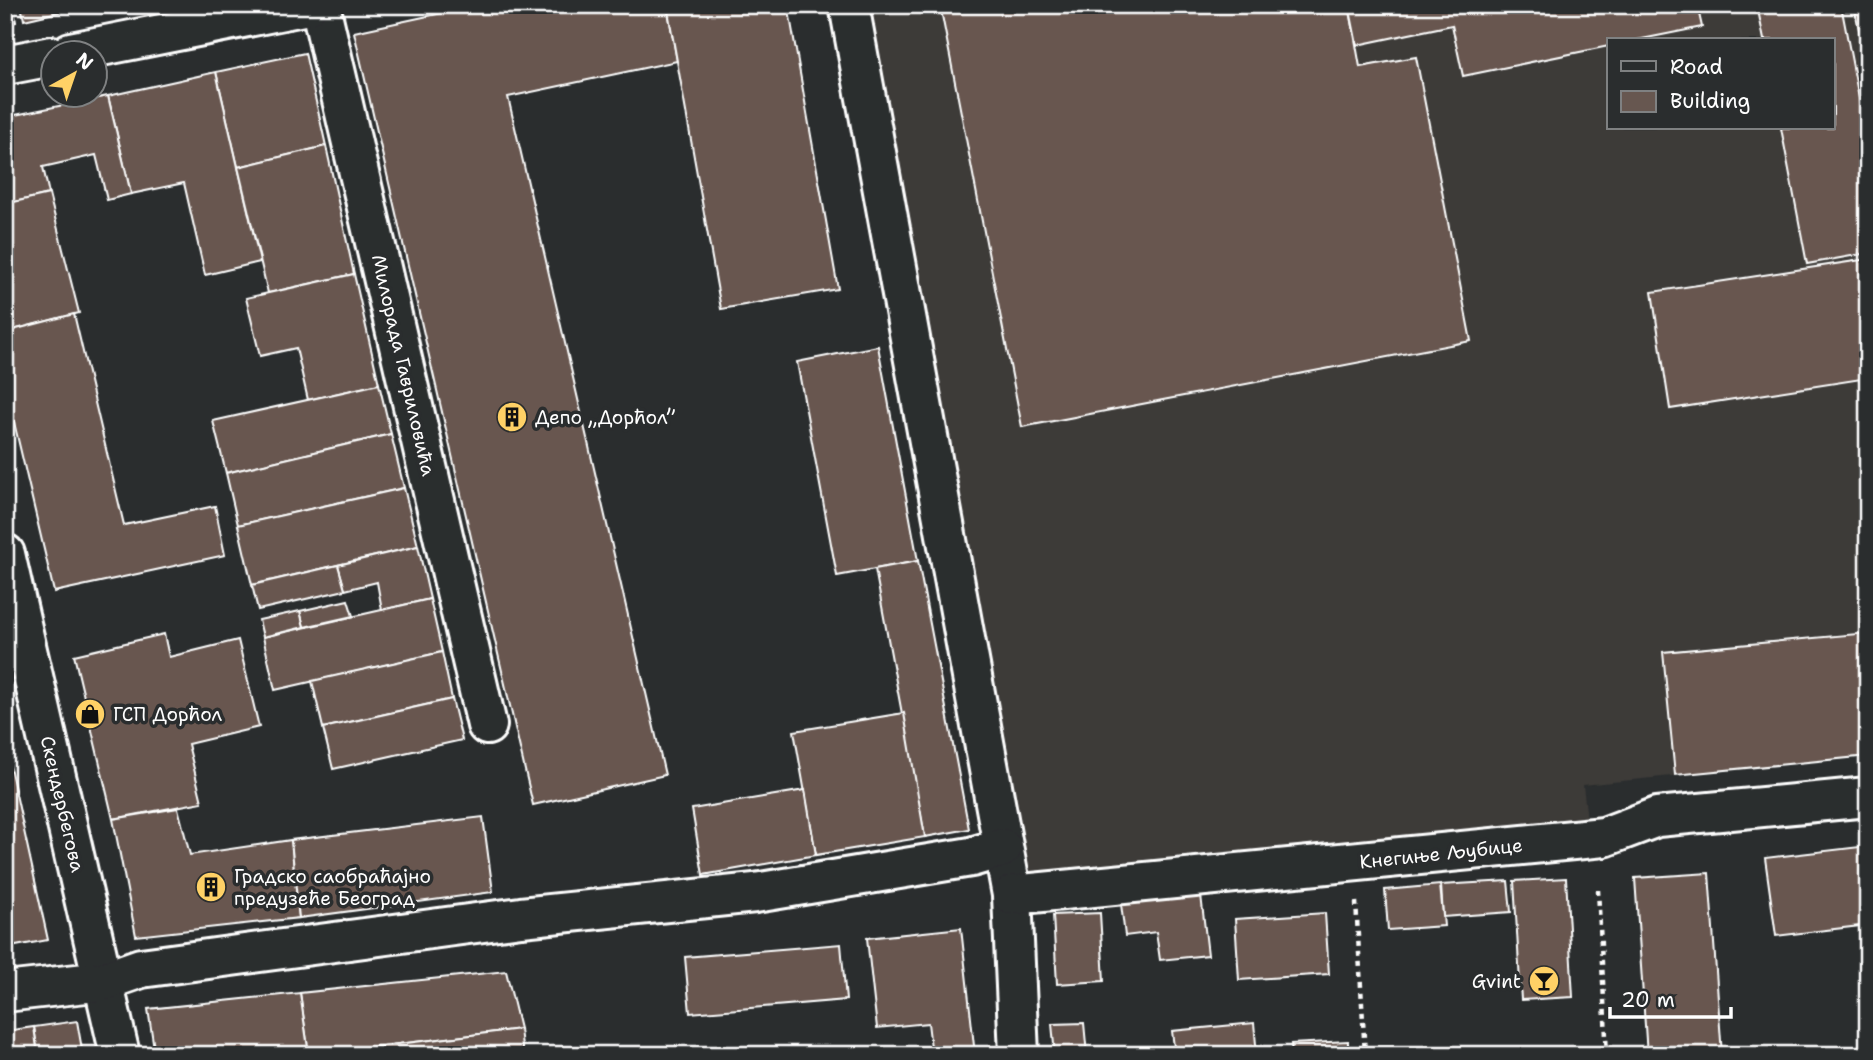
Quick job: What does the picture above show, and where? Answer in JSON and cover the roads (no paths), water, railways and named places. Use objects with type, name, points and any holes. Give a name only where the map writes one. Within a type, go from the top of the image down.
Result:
[{"type":"street","points":[[108,45],[308,5]]},
{"type":"street","name":"Милорада Гавриловића","points":[[320,5],[487,725]]},
{"type":"street","points":[[849,5],[1012,895],[1019,1055]]},
{"type":"street","points":[[5,65],[38,59]]},
{"type":"street","name":"Скендербегова","points":[[5,554],[120,1055]]},
{"type":"street","name":"Кнегиње Љубице","points":[[1012,895],[1604,837],[1657,817],[1868,797]]},
{"type":"street","points":[[5,992],[104,981],[141,968],[521,917],[755,893],[971,857],[1002,848]]},
{"type":"place","name":"Депо „Дорћол”","points":[[512,417]]},
{"type":"place","name":"ГСП Дорћол","points":[[90,714]]},
{"type":"place","name":"Градско саобраћајно предузеће Београд","points":[[211,887]]},
{"type":"place","name":"Gvint","points":[[1544,981]]}]
